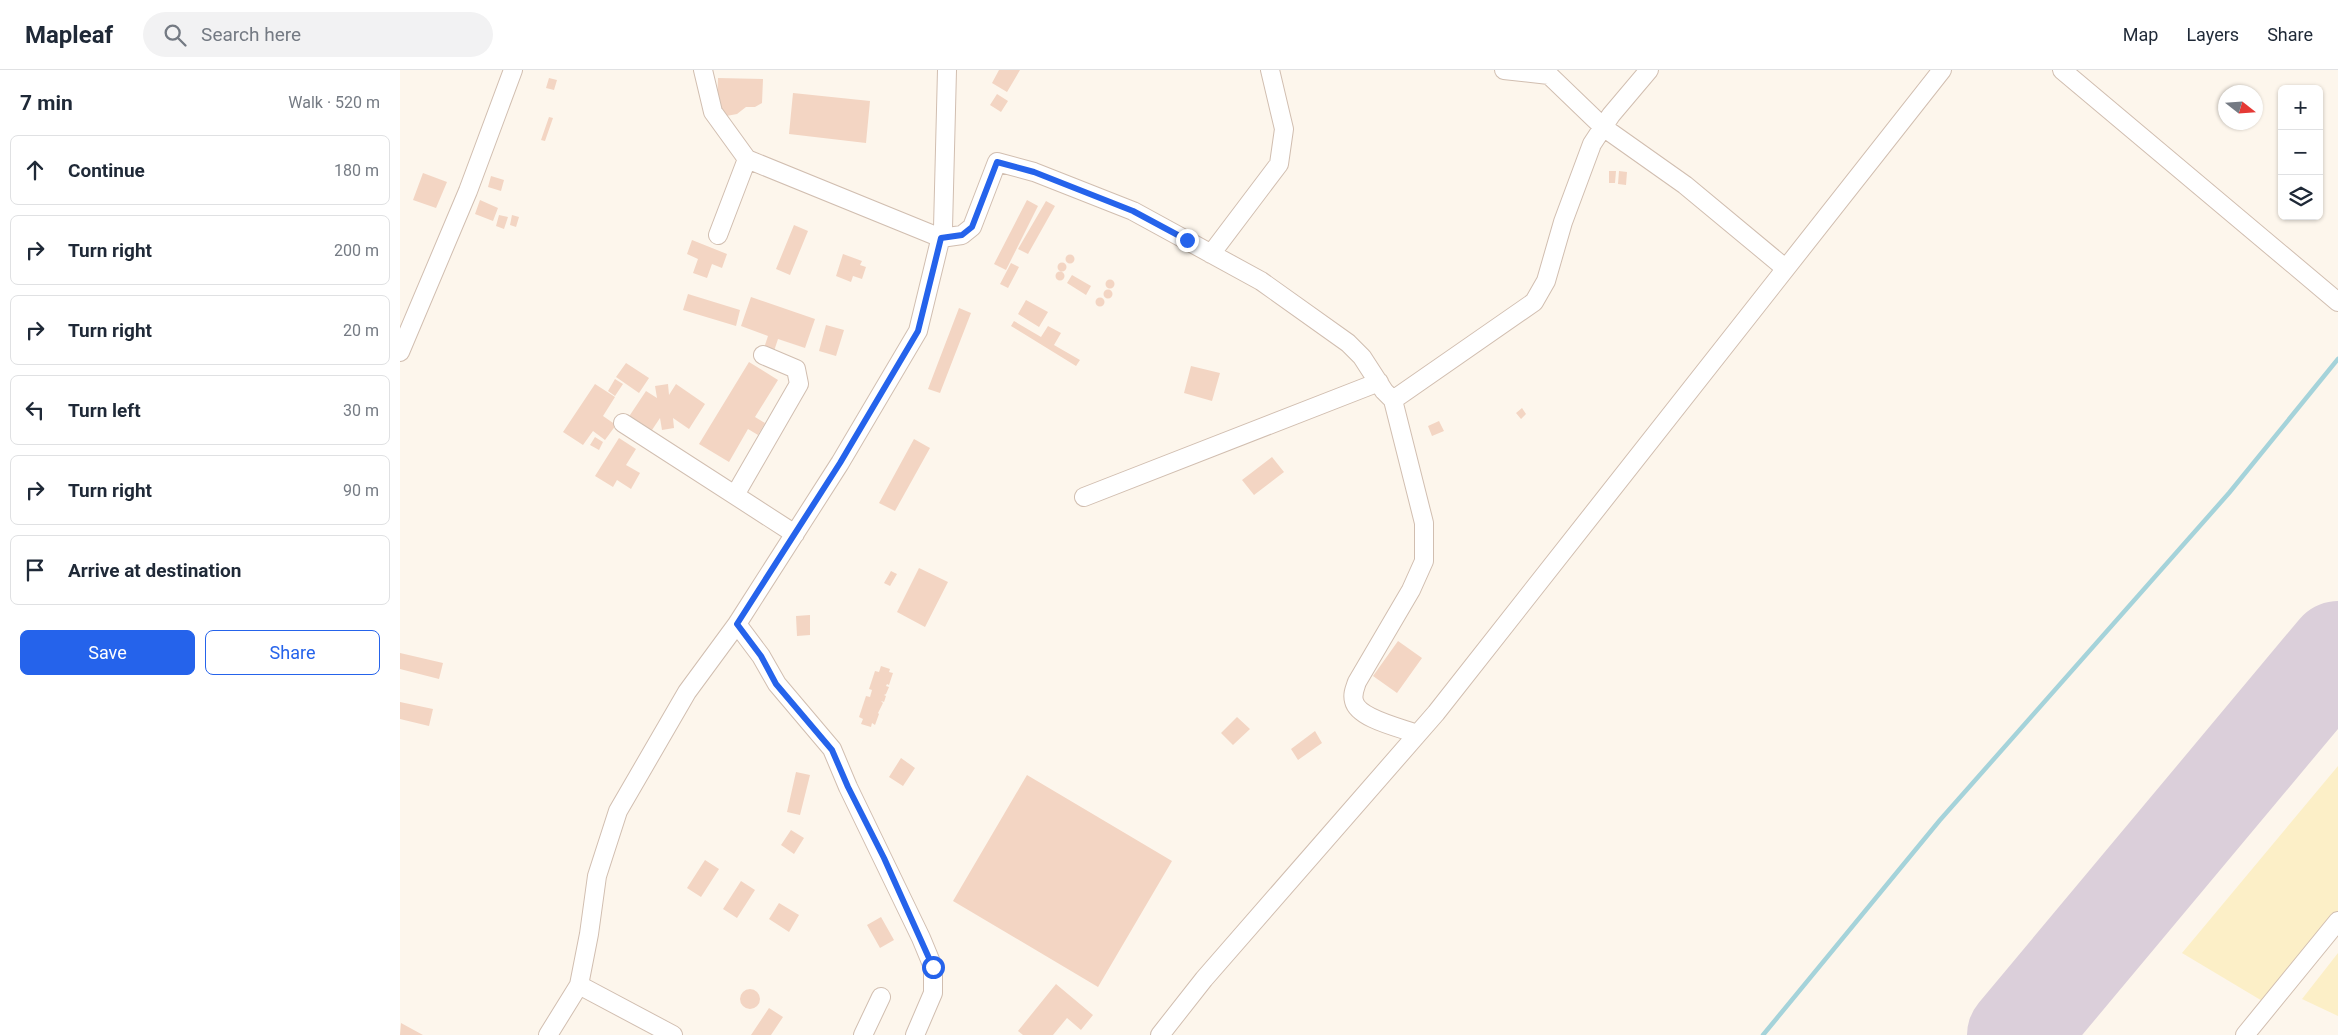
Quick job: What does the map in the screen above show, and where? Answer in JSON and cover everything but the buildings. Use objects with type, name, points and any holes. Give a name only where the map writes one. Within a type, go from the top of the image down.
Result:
[{"type":"street","points":[[400,352],[468,191],[513,70]]},
{"type":"street","points":[[703,70],[713,112],[748,159],[941,238],[962,235],[972,227],[997,162],[1034,172],[1133,211],[1261,280],[1348,343],[1362,357],[1378,382],[1393,400],[1424,523],[1424,561],[1412,590],[1357,682],[1354,701],[1357,707],[1368,716],[1417,734]]},
{"type":"street","points":[[548,1035],[579,985],[589,934],[597,876],[618,811],[687,692],[737,624],[795,534],[840,463],[918,331],[943,228],[947,70]]},
{"type":"street","points":[[1211,254],[1279,164],[1284,130],[1270,70]]},
{"type":"street","points":[[1504,70],[1547,72],[1603,127],[1685,185],[1785,268]]},
{"type":"street","points":[[1393,400],[1534,302],[1546,281],[1563,222],[1592,144],[1603,127],[1649,70]]},
{"type":"street","points":[[1160,1035],[1204,979],[1436,713],[1942,70]]},
{"type":"street","points":[[2062,70],[2338,302]]},
{"type":"street","points":[[718,235],[748,159]]},
{"type":"street","points":[[735,495],[799,384],[796,370],[762,355]]},
{"type":"street","points":[[1084,497],[1378,382]]},
{"type":"street","points":[[623,423],[795,534]]},
{"type":"street","points":[[737,624],[761,656],[776,684],[832,750],[921,938],[933,967],[933,993],[915,1035]]},
{"type":"street","points":[[2245,1035],[2338,921]]},
{"type":"street","points":[[579,985],[673,1035]]},
{"type":"street","points":[[863,1035],[881,997]]},
{"type":"sand","points":[[2338,766],[2338,922],[2269,1005],[2182,953]]},
{"type":"sand","points":[[2338,953],[2338,1016],[2302,999]]},
{"type":"waterway","points":[[1763,1035],[1940,820],[2229,493],[2338,359]]},
{"type":"runway","points":[[2017,1035],[2338,651]]},
{"type":"route","points":[[933,967],[884,858],[848,787],[832,750],[776,684],[761,656],[737,624],[840,463],[918,331],[941,238],[962,235],[972,227],[978,216],[997,162],[1034,172],[1133,211],[1187,240]]}]
